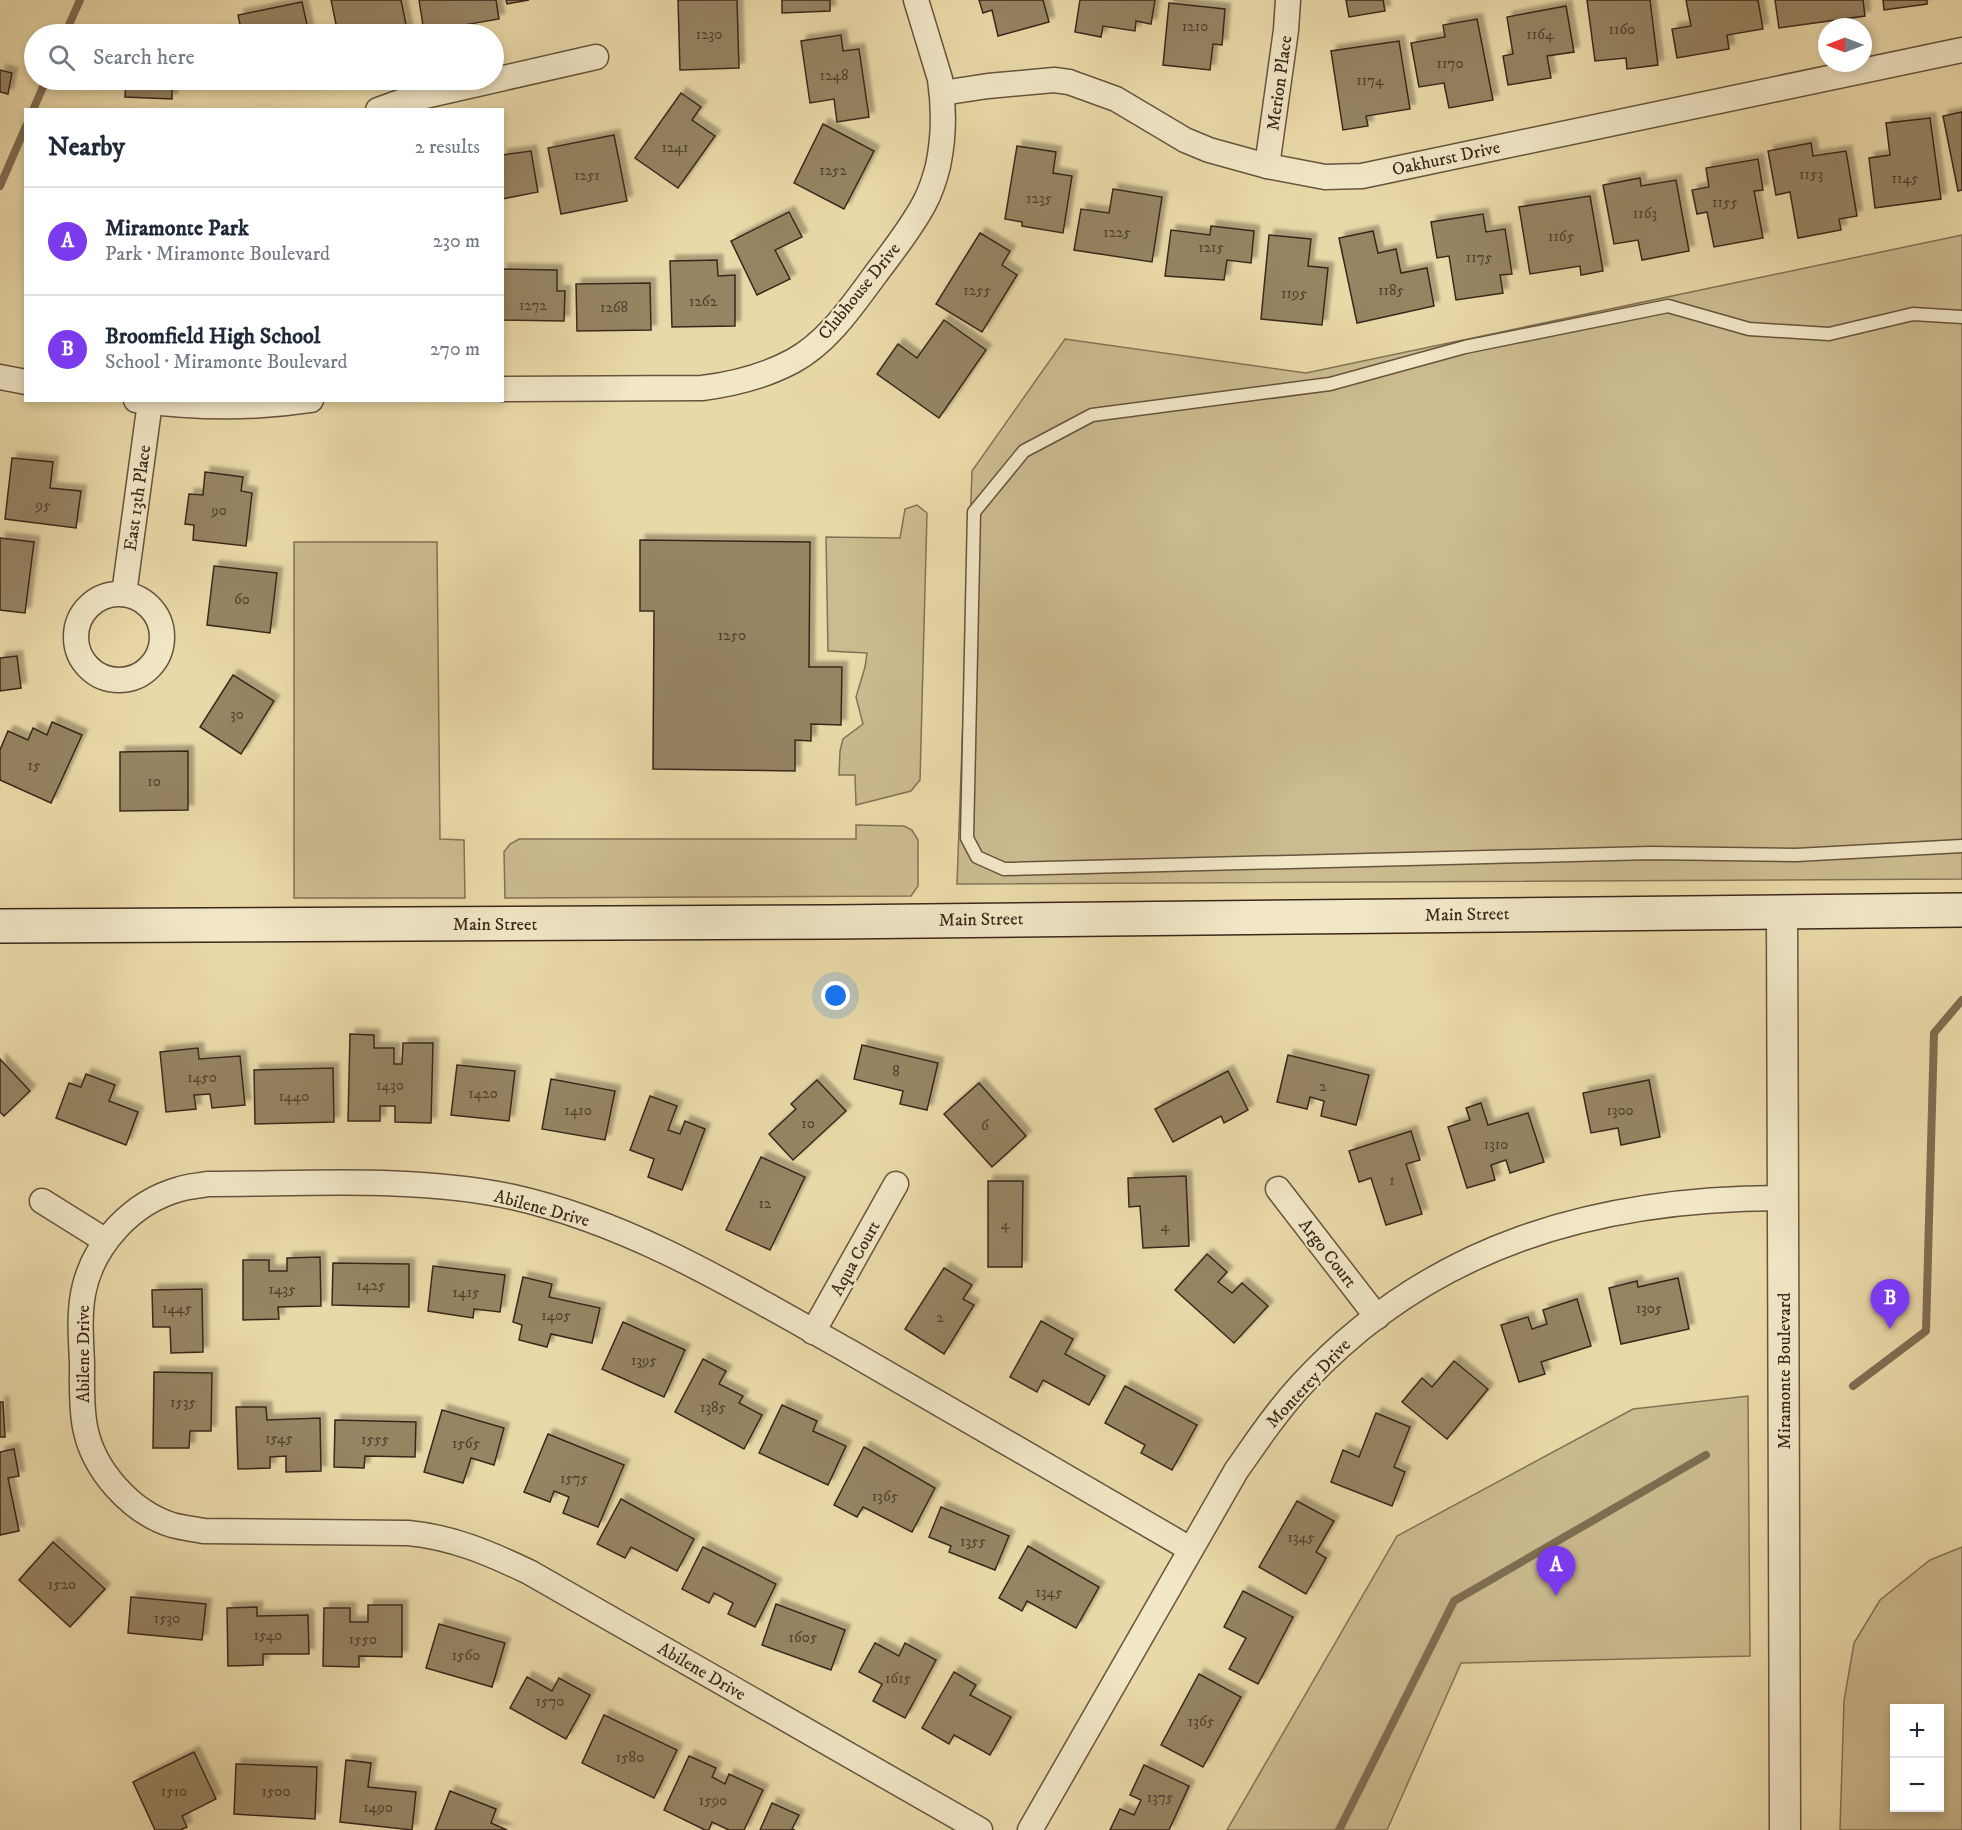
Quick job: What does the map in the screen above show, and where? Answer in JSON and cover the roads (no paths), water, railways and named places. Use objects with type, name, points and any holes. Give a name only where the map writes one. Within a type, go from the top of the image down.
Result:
[{"type":"main road","name":"Main Street","points":[[0,926],[832,922],[1962,910]]},
{"type":"street","name":"Clubhouse Drive","points":[[504,389],[702,388],[753,378],[794,360],[820,340],[847,312],[904,236],[924,203],[938,165],[942,128],[942,93],[940,79],[916,0]]},
{"type":"street","name":"Merion Place","points":[[1267,166],[1288,0]]},
{"type":"street","name":"Oakhurst Drive","points":[[942,93],[1043,81],[1069,82],[1116,99],[1201,147],[1267,166],[1325,177],[1362,176],[1962,50]]},
{"type":"street","points":[[504,78],[596,57]]},
{"type":"street","points":[[384,108],[451,90]]},
{"type":"street","points":[[0,377],[24,382]]},
{"type":"street","name":"East 13th Place","points":[[124,594],[143,402]]},
{"type":"street","points":[[152,402],[204,408],[272,406],[298,402]]},
{"type":"street","name":"Miramonte Boulevard","points":[[1782,911],[1785,1830]]},
{"type":"street","name":"Abilene Drive","points":[[980,1830],[529,1572],[487,1552],[432,1535],[408,1533],[204,1531],[171,1525],[147,1512],[116,1489],[98,1462],[85,1428],[81,1320],[83,1294],[90,1270],[106,1241],[130,1213],[156,1198],[180,1189],[207,1184],[414,1184],[457,1187],[513,1197],[567,1211],[632,1235],[669,1253],[813,1332],[1190,1549]]},
{"type":"street","name":"Aqua Court","points":[[813,1332],[896,1184]]},
{"type":"street","name":"Argo Court","points":[[1278,1189],[1377,1317]]},
{"type":"street","name":"Monterey Drive","points":[[1030,1830],[1236,1471],[1265,1428],[1302,1384],[1346,1341],[1402,1297],[1442,1273],[1493,1249],[1554,1227],[1611,1213],[1675,1203],[1741,1198],[1783,1198]]},
{"type":"street","points":[[42,1201],[106,1241]]},
{"type":"lane","points":[[1962,317],[1913,314],[1829,334],[1749,329],[1668,306],[1465,347],[1330,384],[1092,415],[1024,451],[974,512],[967,838],[977,857],[1004,869],[1651,853],[1796,855],[1962,846]]},
{"type":"waterway","points":[[69,24],[80,0]]},
{"type":"waterway","points":[[34,108],[42,90]]},
{"type":"waterway","points":[[0,186],[24,131]]},
{"type":"waterway","points":[[1853,1386],[1926,1331],[1934,1033],[1962,1000]]},
{"type":"waterway","points":[[1339,1830],[1454,1601],[1706,1455]]},
{"type":"place","name":"Broomfield High School","points":[[1890,1329]]},
{"type":"place","name":"Miramonte Park","points":[[1556,1596]]}]
